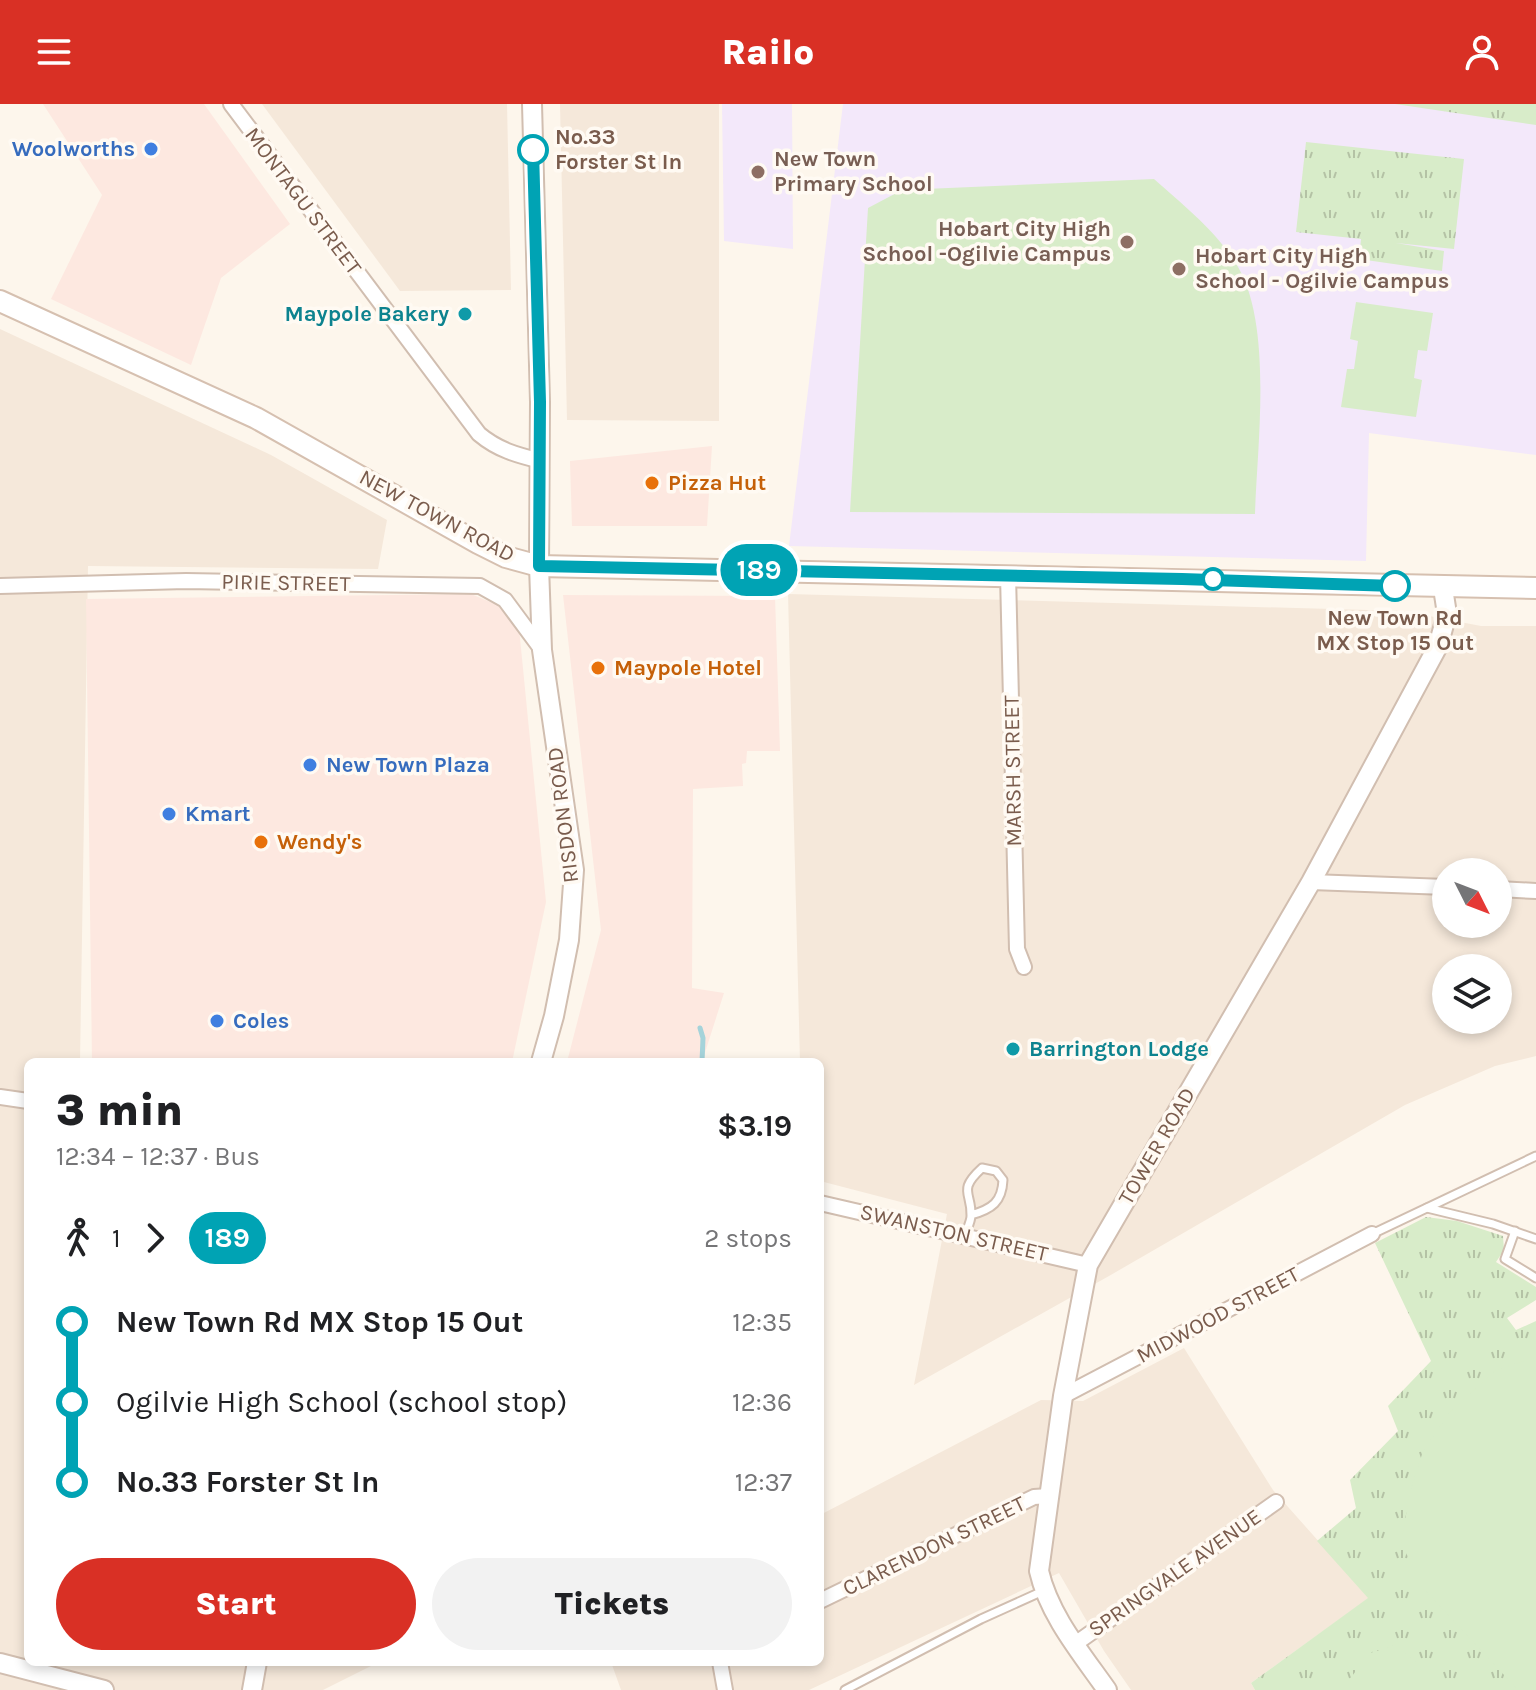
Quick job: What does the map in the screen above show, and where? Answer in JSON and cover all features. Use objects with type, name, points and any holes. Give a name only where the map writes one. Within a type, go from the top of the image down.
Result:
[{"type":"main road","name":"NEW TOWN ROAD","points":[[0,301],[256,418],[478,543],[506,557],[539,566],[1536,588]]},
{"type":"street","name":"MONTAGU STREET","points":[[231,104],[479,434],[511,454],[541,461]]},
{"type":"street","name":"RISDON ROAD","points":[[532,104],[541,461],[539,566],[542,650],[574,870],[569,940],[542,1058]]},
{"type":"street","name":"MARSH STREET","points":[[1008,575],[1017,949],[1024,967]]},
{"type":"street","name":"PIRIE STREET","points":[[0,586],[186,581],[480,586],[505,600],[542,650]]},
{"type":"street","name":"TOWER ROAD","points":[[1107,1690],[1043,1591],[1039,1571],[1065,1388],[1088,1265],[1311,882],[1438,646],[1447,614],[1443,588]]},
{"type":"street","points":[[1311,882],[1432,886]]},
{"type":"street","points":[[1512,890],[1536,891]]},
{"type":"street","points":[[0,1097],[24,1100]]},
{"type":"street","name":"SWANSTON STREET","points":[[824,1204],[1088,1265]]},
{"type":"street","name":"MIDWOOD STREET","points":[[1065,1388],[1372,1234]]},
{"type":"street","name":"CLARENDON STREET","points":[[824,1599],[1034,1497],[1049,1496]]},
{"type":"street","name":"SPRINGVALE AVENUE","points":[[1075,1644],[1276,1502]]},
{"type":"street","points":[[0,1663],[104,1690]]},
{"type":"street","points":[[252,1690],[256,1666]]},
{"type":"street","points":[[721,1666],[725,1690]]},
{"type":"lane","points":[[1372,1234],[1536,1156]]},
{"type":"lane","points":[[965,1235],[971,1215],[965,1194],[972,1177],[982,1168],[996,1171],[1003,1180],[1003,1193],[994,1206],[971,1215]]},
{"type":"lane","points":[[1427,1208],[1536,1239]]},
{"type":"lane","points":[[1515,1231],[1505,1259],[1536,1278]]},
{"type":"lane","points":[[845,1690],[981,1619],[1043,1591]]},
{"type":"shaded area","points":[[43,104],[204,104],[290,224],[221,278],[191,365],[51,299],[102,195]]},
{"type":"shaded area","points":[[262,104],[507,104],[511,290],[400,291]]},
{"type":"shaded area","points":[[560,104],[719,104],[719,421],[567,420]]},
{"type":"shaded area","name":"New Town Primary School","points":[[722,104],[792,104],[793,249],[724,241]]},
{"type":"shaded area","name":"Hobart City High School - Ogilvie Campus","points":[[843,104],[1536,104],[1536,455],[1369,433],[1366,561],[789,546]]},
{"type":"shaded area","points":[[0,329],[271,455],[387,520],[378,569],[88,566],[80,1058],[24,1058],[24,1666],[371,1666],[323,1690],[0,1690]]},
{"type":"shaded area","points":[[712,446],[707,526],[572,526],[570,461]]},
{"type":"shaded area","name":"New Town Plaza","points":[[471,594],[500,606],[519,628],[546,902],[513,1058],[92,1058],[86,599]]},
{"type":"shaded area","points":[[788,594],[1403,611],[1481,626],[1536,626],[1536,1056],[1495,1066],[1405,1105],[914,1385],[947,1214],[824,1182],[824,1058],[800,1058]]},
{"type":"shaded area","points":[[563,595],[775,596],[780,751],[747,751],[746,763],[742,764],[743,786],[693,789],[692,988],[724,993],[703,1058],[568,1058],[601,930]]},
{"type":"shaded area","points":[[1184,1348],[1273,1490],[1369,1598],[1251,1683],[1255,1690],[1131,1690],[1104,1651],[1059,1573],[809,1690],[621,1690],[612,1666],[824,1666],[824,1513],[1041,1400],[1083,1401]]},
{"type":"green space","points":[[1395,104],[1536,104],[1536,125]]},
{"type":"green space","points":[[1306,142],[1464,159],[1454,249],[1396,243],[1444,251],[1442,271],[1359,259],[1361,239],[1296,232]]},
{"type":"green space","points":[[1154,179],[1218,239],[1235,262],[1247,287],[1259,349],[1260,420],[1255,514],[850,512],[868,208],[902,190]]},
{"type":"green space","points":[[1356,302],[1433,313],[1427,351],[1418,350],[1414,378],[1422,380],[1416,417],[1341,407],[1347,369],[1354,369],[1358,341],[1350,339]]},
{"type":"green space","points":[[1426,1217],[1457,1221],[1503,1236],[1504,1250],[1496,1262],[1536,1287],[1536,1300],[1507,1318],[1516,1330],[1536,1321],[1536,1690],[1255,1690],[1251,1683],[1368,1598],[1317,1541],[1356,1508],[1350,1480],[1398,1431],[1388,1406],[1431,1361],[1375,1243]]},
{"type":"green space","points":[[1536,1357],[1536,1690],[1518,1690],[1424,1589],[1401,1543],[1410,1492],[1423,1451],[1450,1412],[1496,1370]]},
{"type":"green space","points":[[1395,1645],[1451,1690],[1341,1690],[1370,1653]]},
{"type":"waterway","points":[[700,1028],[702,1058]]},
{"type":"bus line","name":"189","points":[[533,150],[541,461],[539,566],[1395,586]]},
{"type":"place","name":"Woolworths","points":[[151,149]]},
{"type":"place","name":"No.33 Forster St In","points":[[533,150]]},
{"type":"place","name":"New Town Primary School","points":[[758,172]]},
{"type":"place","name":"Hobart City High School -Ogilvie Campus","points":[[1127,242]]},
{"type":"place","name":"Hobart City High School - Ogilvie Campus","points":[[1179,269]]},
{"type":"place","name":"Maypole Bakery","points":[[465,314]]},
{"type":"place","name":"Pizza Hut","points":[[652,483]]},
{"type":"place","name":"New Town Rd MX Stop 15 Out","points":[[1395,586]]},
{"type":"place","name":"Maypole Hotel","points":[[598,668]]},
{"type":"place","name":"New Town Plaza","points":[[310,765]]},
{"type":"place","name":"Kmart","points":[[169,814]]},
{"type":"place","name":"Wendy's","points":[[261,842]]},
{"type":"place","name":"Coles","points":[[217,1021]]},
{"type":"place","name":"Barrington Lodge","points":[[1013,1049]]}]
